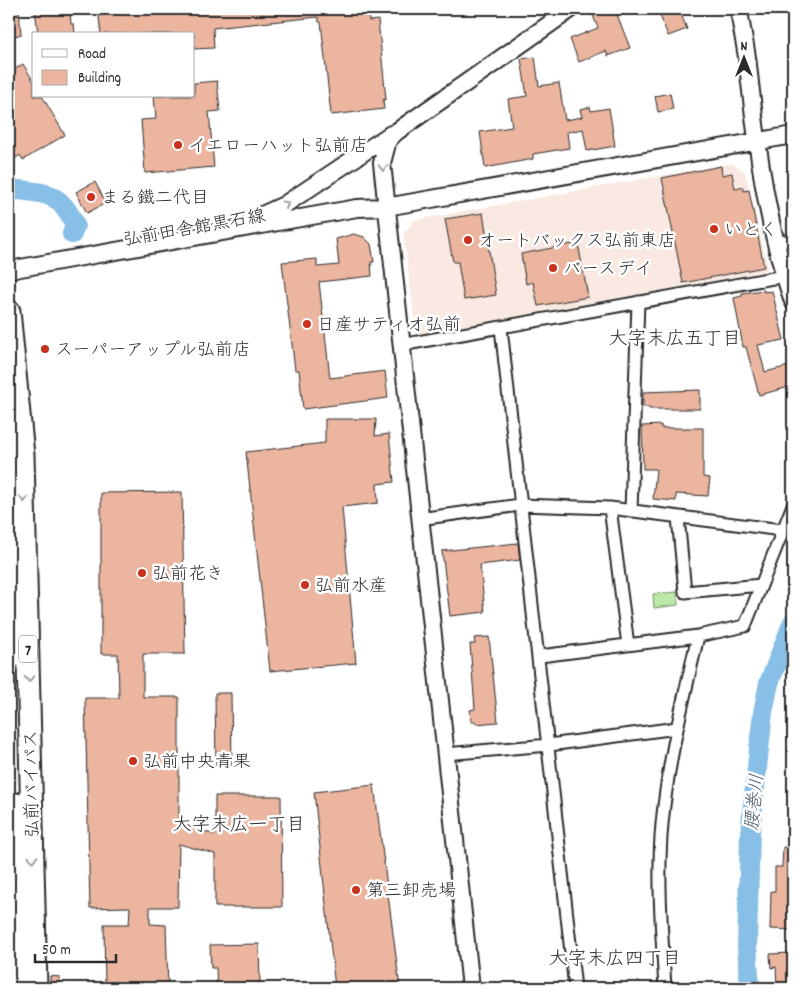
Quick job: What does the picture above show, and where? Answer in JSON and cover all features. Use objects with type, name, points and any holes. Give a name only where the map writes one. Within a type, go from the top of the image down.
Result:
[{"type":"highway","name":"弘前バイパス","points":[[9,311],[23,455],[24,977]]},
{"type":"highway","name":"弘前バイパス","points":[[9,500],[24,977]]},
{"type":"main road","name":"弘前田舎館黒石線","points":[[386,207],[382,163],[388,140],[396,132],[571,9]]},
{"type":"main road","points":[[739,9],[748,62],[756,142],[775,243],[793,301]]},
{"type":"main road","name":"弘前田舎館黒石線","points":[[226,231],[284,205],[335,174],[387,135],[396,132]]},
{"type":"main road","points":[[472,988],[386,207],[793,136]]},
{"type":"main road","name":"弘前田舎館黒石線","points":[[9,270],[357,208],[386,207]]},
{"type":"main road","name":"弘前田舎館黒石線","points":[[9,280],[357,218],[386,207]]},
{"type":"street","points":[[775,243],[793,240]]},
{"type":"street","points":[[401,345],[784,276]]},
{"type":"street","points":[[631,511],[638,302]]},
{"type":"street","points":[[501,328],[520,506],[540,656],[575,988]]},
{"type":"street","points":[[540,656],[698,636],[744,626],[793,505]]},
{"type":"street","points":[[419,519],[520,506],[610,508],[782,530]]},
{"type":"street","points":[[610,508],[628,645]]},
{"type":"street","points":[[678,517],[684,592],[761,585]]},
{"type":"street","points":[[665,988],[660,896],[662,825],[677,728],[698,636]]},
{"type":"street","points":[[445,754],[549,745],[677,728]]},
{"type":"shaded area","points":[[732,163],[745,172],[768,268],[766,271],[420,334],[416,331],[403,233],[415,220]]},
{"type":"green space","points":[[677,592],[678,605],[654,608],[653,594]]},
{"type":"building","points":[[9,9],[19,9],[21,35],[9,36]]},
{"type":"building","points":[[35,9],[70,9],[71,24],[74,24],[75,32],[38,32]]},
{"type":"building","points":[[98,9],[368,9],[369,21],[378,20],[386,99],[383,100],[384,109],[331,115],[321,22],[319,22],[318,17],[213,28],[214,48],[195,49],[195,32],[101,32]]},
{"type":"building","points":[[596,9],[615,9],[630,48],[608,56],[606,51],[579,62],[570,39],[598,28],[592,13]]},
{"type":"building","points":[[660,9],[679,9],[687,29],[668,36],[659,13],[661,12]]},
{"type":"building","points":[[535,57],[539,86],[559,83],[565,120],[582,117],[580,109],[590,107],[591,111],[609,108],[615,146],[587,151],[583,129],[567,132],[569,148],[533,154],[533,159],[485,168],[480,132],[512,127],[508,99],[527,96],[521,59]]},
{"type":"building","points":[[23,64],[32,79],[32,98],[43,98],[65,135],[23,160],[20,155],[16,158],[9,144],[9,73]]},
{"type":"building","points":[[217,81],[220,111],[209,112],[214,167],[145,173],[141,120],[156,119],[154,98],[195,98],[195,83]]},
{"type":"building","points":[[670,93],[673,109],[658,112],[655,96]]},
{"type":"building","name":"いとく","points":[[721,166],[722,175],[732,173],[735,189],[743,187],[744,191],[749,190],[764,267],[683,283],[662,178]]},
{"type":"building","name":"まる鐵二代目","points":[[95,182],[106,203],[87,213],[76,192]]},
{"type":"building","name":"オートバックス弘前東店","points":[[483,213],[496,295],[464,300],[458,262],[453,262],[445,219]]},
{"type":"building","name":"日産サティオ弘前","points":[[354,234],[364,237],[371,244],[374,262],[371,262],[372,276],[319,282],[330,378],[385,371],[388,398],[303,409],[299,370],[295,370],[282,262],[317,259],[317,267],[339,265],[336,239]]},
{"type":"building","name":"バースデイ","points":[[578,243],[588,297],[538,306],[533,282],[526,284],[521,254]]},
{"type":"building","points":[[764,290],[764,292],[772,291],[784,340],[758,345],[765,372],[793,365],[793,386],[759,395],[746,347],[743,347],[734,298],[742,296],[742,293]]},
{"type":"building","points":[[700,390],[700,409],[649,409],[649,407],[643,407],[643,392]]},
{"type":"building","name":"弘前水産","points":[[325,419],[376,419],[375,436],[389,434],[394,482],[377,484],[378,503],[342,507],[356,663],[270,671],[246,452],[325,443]]},
{"type":"building","points":[[661,425],[661,428],[703,428],[703,477],[710,478],[708,496],[676,494],[676,501],[653,499],[656,469],[643,469],[642,426]]},
{"type":"building","points":[[182,492],[185,654],[143,654],[143,697],[179,697],[179,823],[215,835],[215,796],[281,796],[282,907],[215,907],[215,854],[179,844],[178,907],[150,907],[150,924],[166,925],[168,988],[105,988],[104,924],[129,924],[130,907],[90,908],[85,698],[119,698],[118,654],[101,654],[101,493]]},
{"type":"building","points":[[518,543],[520,560],[480,565],[485,612],[450,616],[442,551]]},
{"type":"building","points":[[489,637],[498,722],[476,724],[476,722],[471,722],[470,710],[475,709],[470,644],[475,644],[474,638]]},
{"type":"building","points":[[215,693],[231,693],[232,766],[216,766]]},
{"type":"building","name":"第三卸売場","points":[[374,785],[400,988],[335,988],[314,792]]},
{"type":"building","points":[[783,847],[793,847],[793,930],[770,929],[771,891],[775,891],[775,867],[782,867]]},
{"type":"building","points":[[259,944],[260,984],[236,985],[238,988],[217,988],[216,968],[211,968],[210,945]]},
{"type":"building","points":[[791,953],[793,988],[777,988],[776,967],[771,968],[770,954]]},
{"type":"building","points":[[50,976],[60,977],[60,988],[50,988]]},
{"type":"waterway","points":[[9,189],[32,191],[49,195],[56,199],[63,205],[75,225],[72,234]]},
{"type":"waterway","name":"腰巻川","points":[[750,988],[747,946],[750,833],[763,712],[769,683],[793,622]]},
{"type":"place","name":"イエローハット弘前店","points":[[178,145]]},
{"type":"place","name":"まる鐵二代目","points":[[91,197]]},
{"type":"place","name":"いとく","points":[[714,229]]},
{"type":"place","name":"オートバックス弘前東店","points":[[468,240]]},
{"type":"place","name":"バースデイ","points":[[553,268]]},
{"type":"place","name":"日産サティオ弘前","points":[[307,324]]},
{"type":"place","name":"スーパーアップル弘前店","points":[[45,349]]},
{"type":"place","name":"弘前花き","points":[[142,573]]},
{"type":"place","name":"弘前水産","points":[[305,585]]},
{"type":"place","name":"弘前中央青果","points":[[133,761]]},
{"type":"place","name":"第三卸売場","points":[[356,890]]},
{"type":"district","name":"大字末広五丁目","points":[[675,337]]},
{"type":"district","name":"大字末広一丁目","points":[[239,823]]},
{"type":"district","name":"大字末広四丁目","points":[[615,957]]}]
